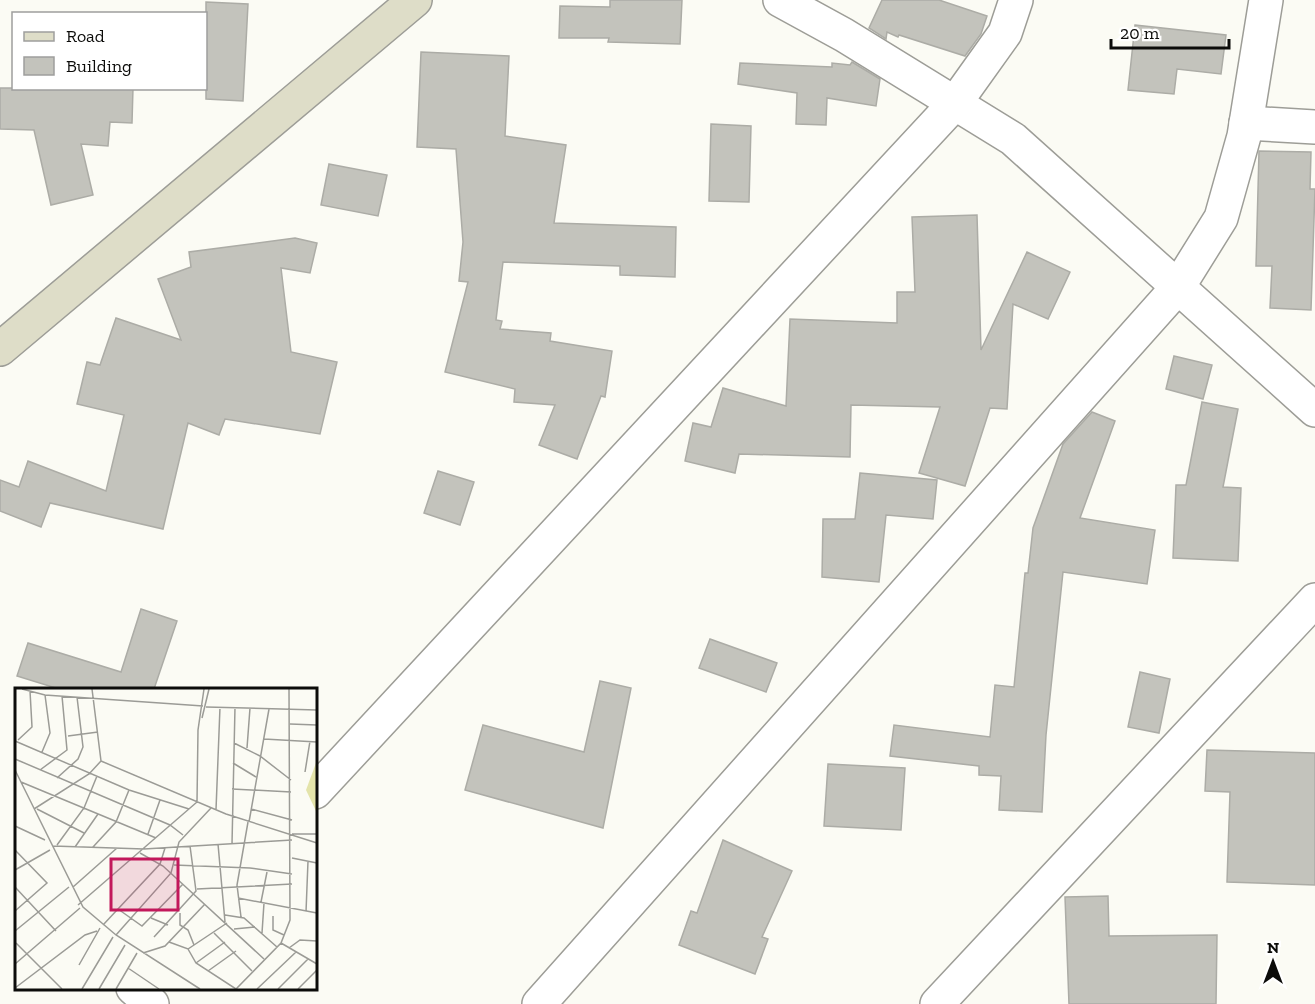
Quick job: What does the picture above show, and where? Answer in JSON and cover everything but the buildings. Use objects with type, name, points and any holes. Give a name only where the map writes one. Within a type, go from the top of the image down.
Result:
[{"type":"street","points":[[0,349],[415,0]]},
{"type":"street","points":[[780,0],[844,35],[1013,139],[1315,410]]},
{"type":"street","points":[[316,791],[955,103],[1005,33],[1016,0]]},
{"type":"street","points":[[538,1004],[1178,287],[1221,218],[1246,123],[1266,0]]},
{"type":"street","points":[[1246,123],[1315,127]]},
{"type":"street","points":[[937,1004],[1315,600]]},
{"type":"street","points":[[118,1004],[132,989]]},
{"type":"street","points":[[134,989],[153,1004]]}]
